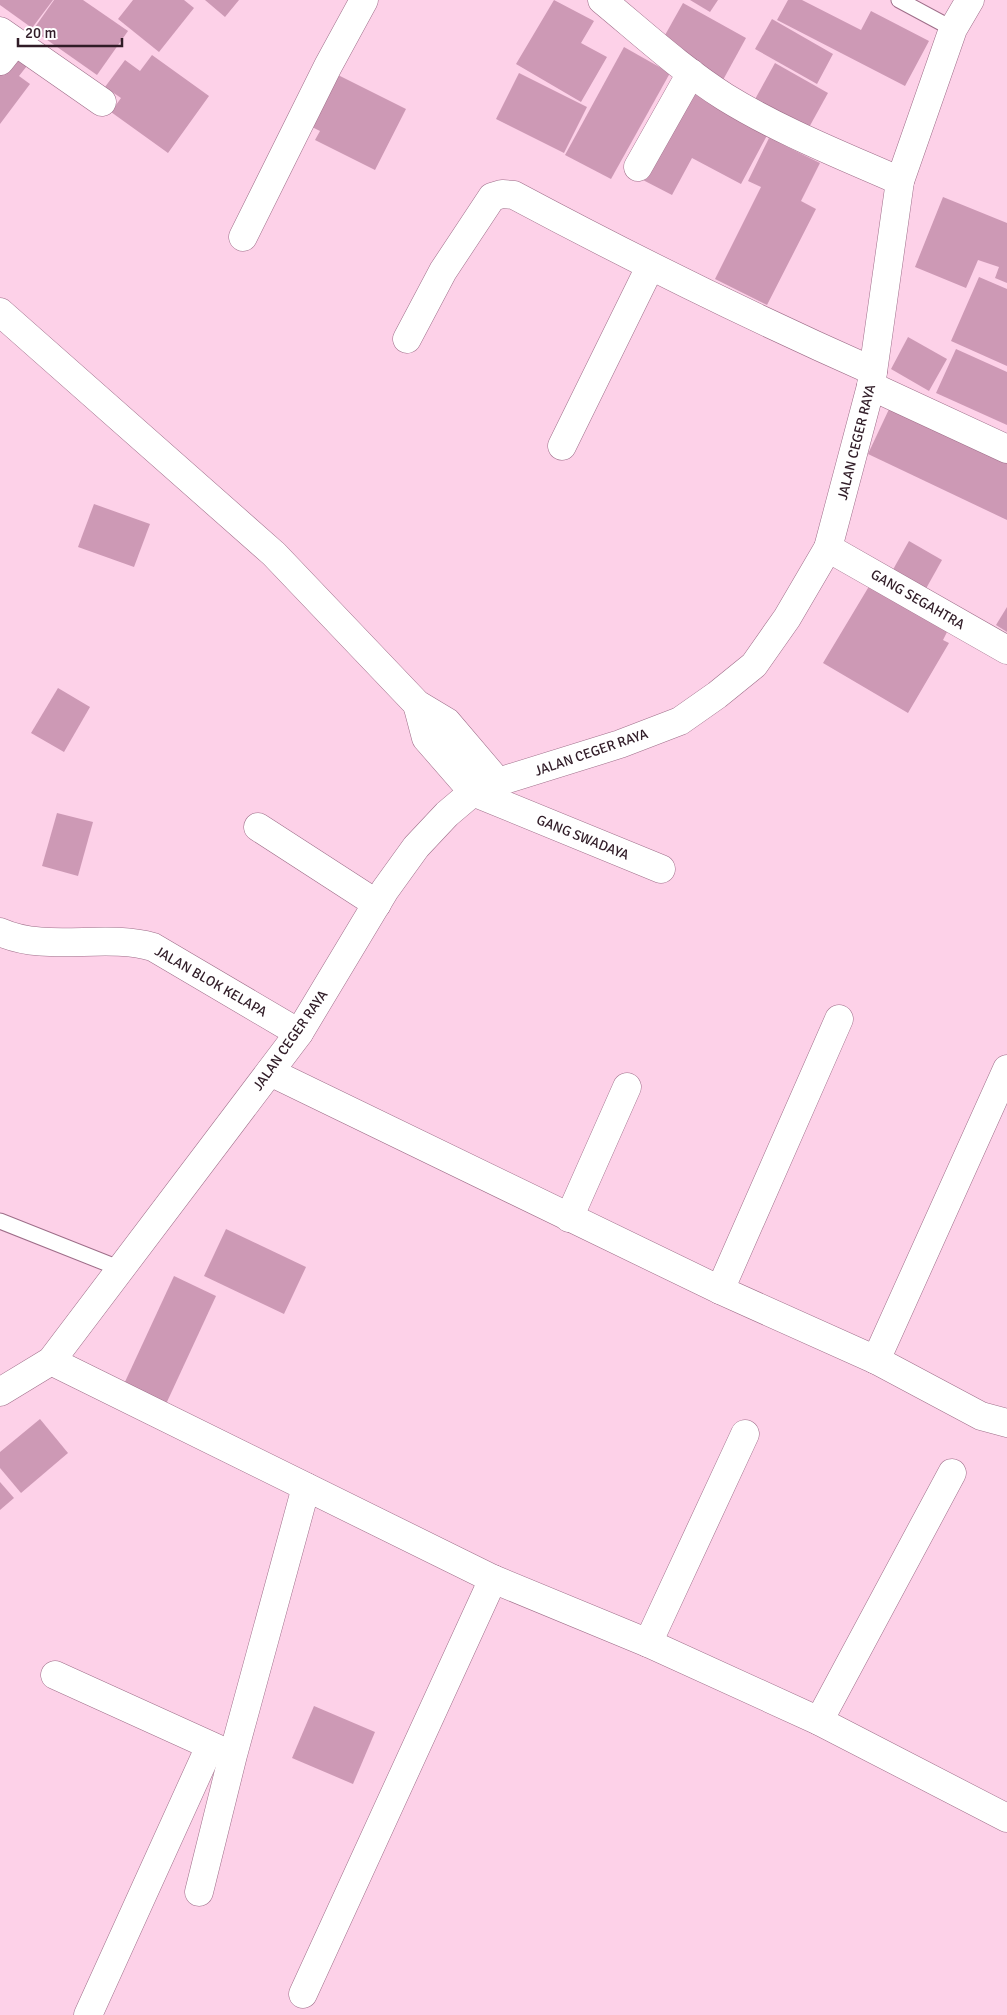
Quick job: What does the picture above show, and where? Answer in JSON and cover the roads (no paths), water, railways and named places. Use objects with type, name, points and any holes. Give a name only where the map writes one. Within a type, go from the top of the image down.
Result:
[{"type":"street","points":[[243,237],[328,66],[364,0]]},
{"type":"street","points":[[602,0],[691,73],[725,97],[804,139],[900,181]]},
{"type":"street","name":"JALAN CEGER RAYA","points":[[0,1392],[51,1361],[299,1033],[377,904],[416,847],[447,814],[473,792],[501,794],[680,721],[718,695],[754,665],[787,618],[828,548],[872,378],[900,181],[953,29],[970,0]]},
{"type":"street","points":[[5,45],[102,102]]},
{"type":"street","points":[[638,168],[691,73]]},
{"type":"street","points":[[407,339],[444,271],[492,196],[502,194],[514,195],[650,267],[792,335],[1007,449]]},
{"type":"street","points":[[562,446],[650,267]]},
{"type":"street","points":[[0,312],[274,554],[417,704],[447,722],[501,794]]},
{"type":"street","name":"GANG SEGAHTRA","points":[[828,548],[1007,650]]},
{"type":"street","points":[[417,704],[426,738],[473,792]]},
{"type":"street","name":"GANG SWADAYA","points":[[501,794],[662,869]]},
{"type":"street","points":[[258,827],[377,904]]},
{"type":"street","name":"JALAN BLOK KELAPA","points":[[0,932],[34,940],[135,942],[153,947],[299,1033]]},
{"type":"street","points":[[720,1290],[839,1019]]},
{"type":"street","points":[[876,1360],[1007,1069]]},
{"type":"street","points":[[270,1072],[720,1290],[876,1360],[981,1416],[1007,1423]]},
{"type":"street","points":[[569,1218],[627,1087]]},
{"type":"street","points":[[51,1361],[493,1580],[648,1643],[819,1721],[1007,1818]]},
{"type":"street","points":[[648,1643],[745,1434]]},
{"type":"street","points":[[819,1721],[952,1474]]},
{"type":"street","points":[[88,2015],[221,1750],[306,1487]]},
{"type":"street","points":[[303,1994],[493,1580]]},
{"type":"street","points":[[55,1675],[221,1750]]},
{"type":"street","points":[[199,1892],[221,1750]]},
{"type":"lane","points":[[899,0],[953,29]]},
{"type":"lane","points":[[0,1221],[121,1269]]}]
